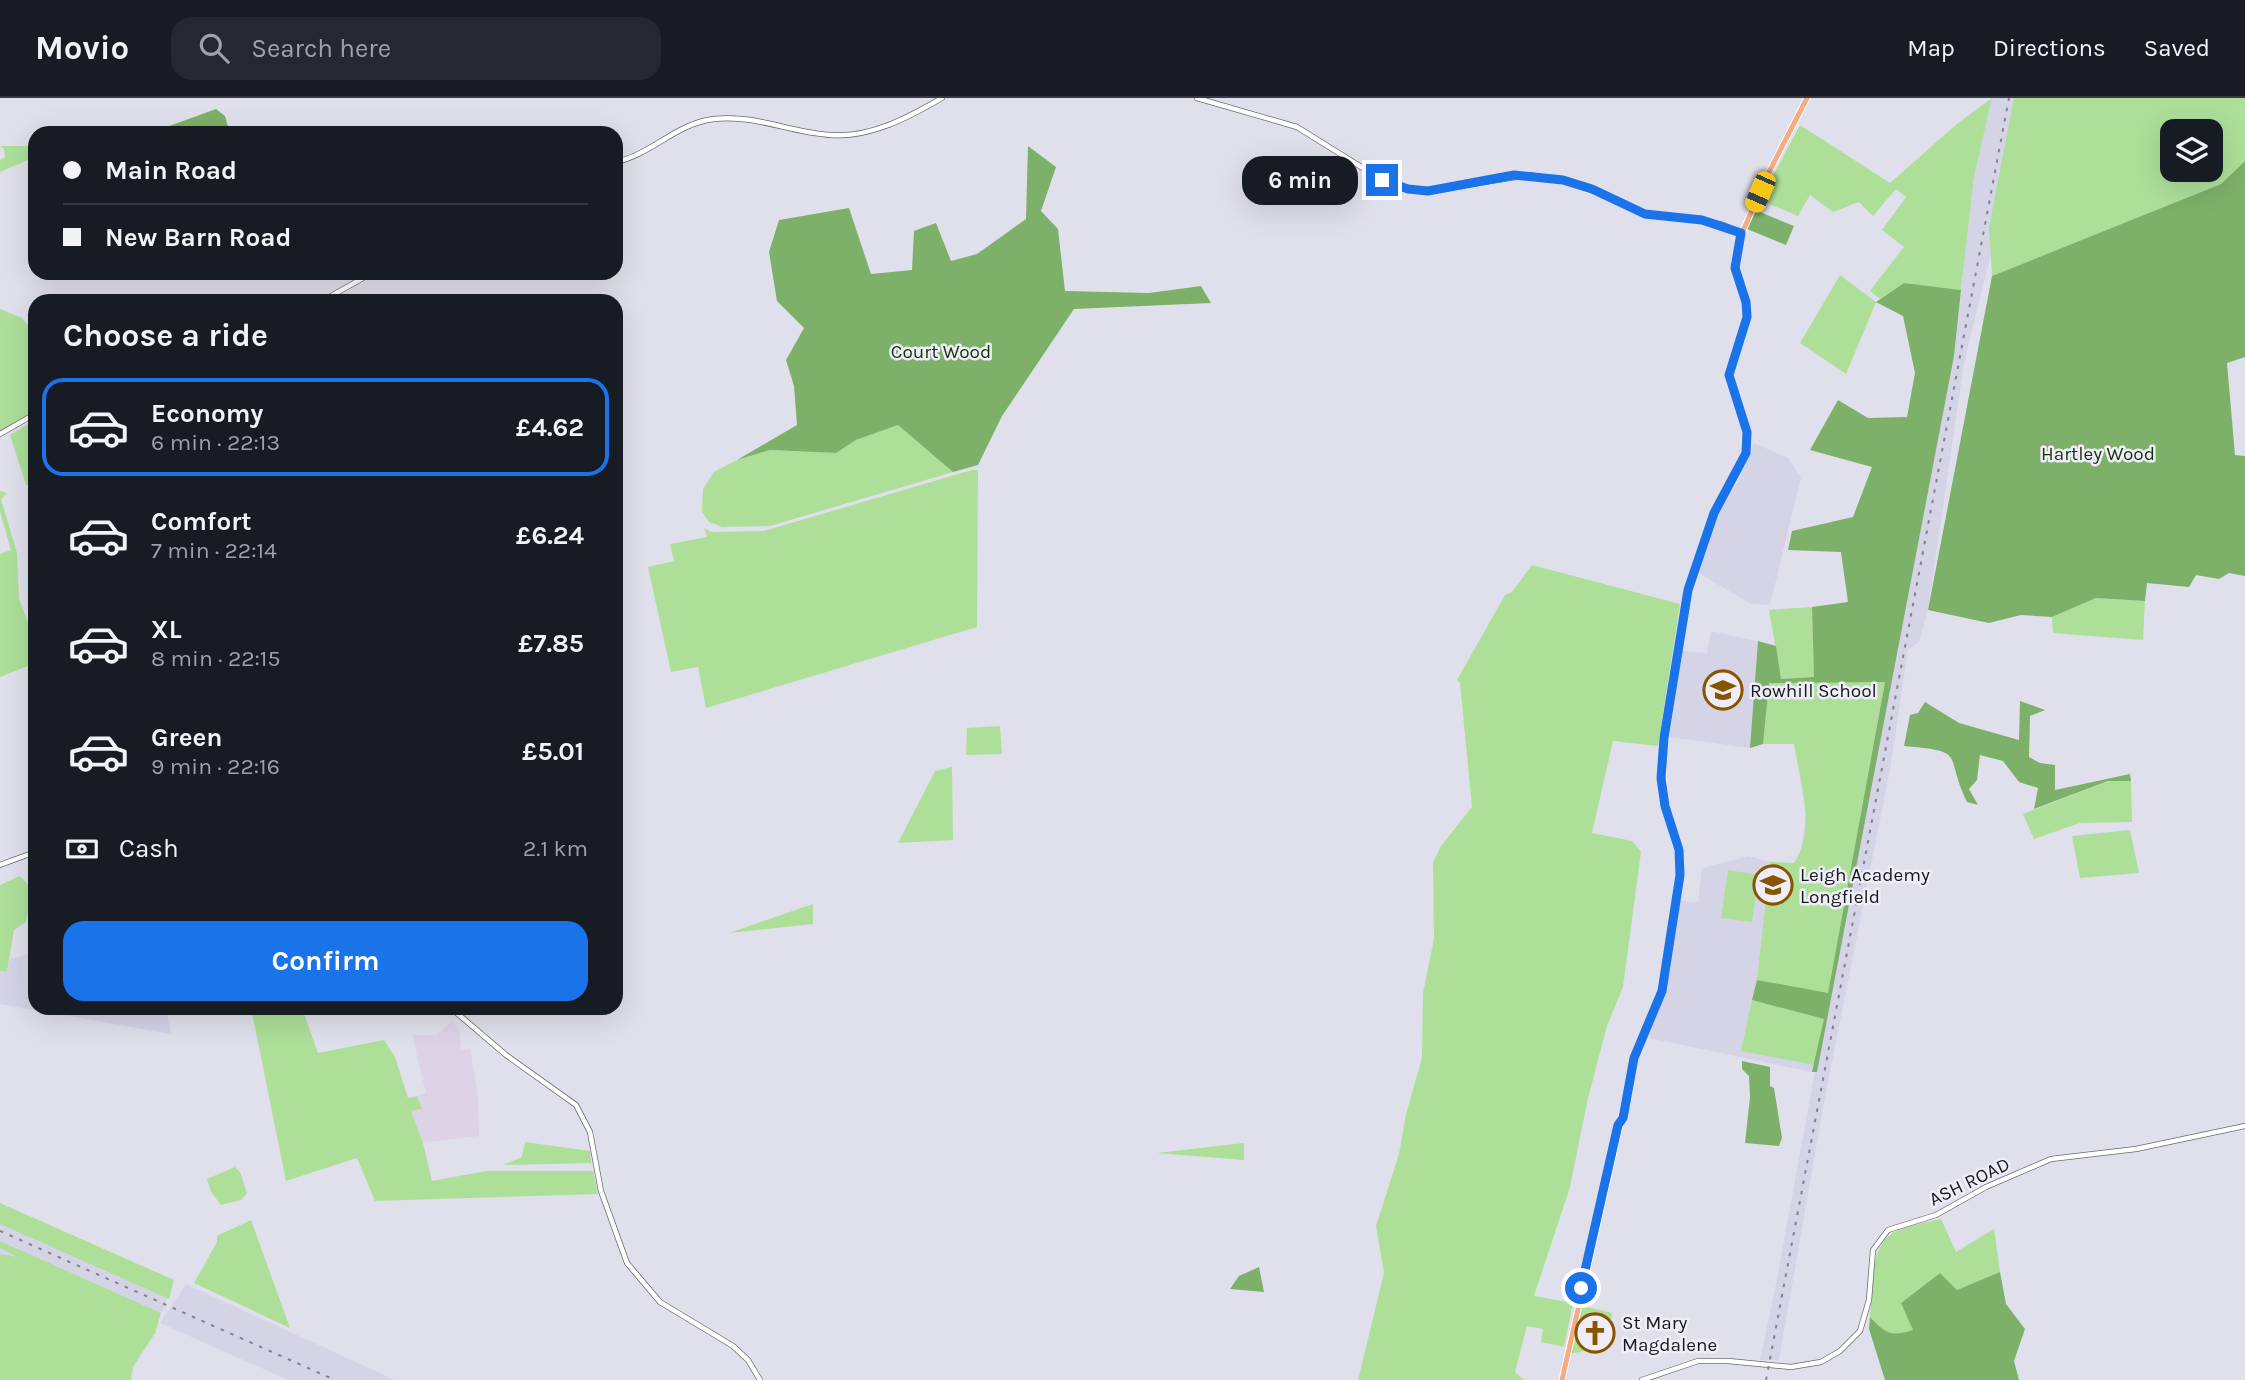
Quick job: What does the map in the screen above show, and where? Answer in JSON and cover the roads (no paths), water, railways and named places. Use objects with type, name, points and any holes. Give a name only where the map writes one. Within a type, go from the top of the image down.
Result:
[{"type":"main road","points":[[1562,1380],[1618,1125],[1623,1118],[1634,1058],[1662,991],[1679,880],[1679,850],[1665,806],[1661,778],[1688,588],[1714,513],[1746,453],[1747,432],[1729,375],[1747,317],[1746,302],[1735,268],[1741,233],[1807,98]]},
{"type":"street","points":[[623,160],[639,155],[688,127],[707,120],[755,120],[827,135],[849,135],[904,119],[942,98]]},
{"type":"street","points":[[1196,98],[1297,128],[1382,180],[1408,189],[1428,191],[1514,175],[1563,180],[1592,189],[1645,214],[1702,220],[1741,233]]},
{"type":"street","points":[[334,294],[360,280]]},
{"type":"street","points":[[0,434],[28,418]]},
{"type":"street","points":[[0,865],[28,855]]},
{"type":"street","points":[[459,1015],[517,1063],[576,1105],[590,1132],[601,1191],[627,1263],[660,1302],[733,1346],[748,1360],[760,1380]]},
{"type":"street","name":"ASH ROAD","points":[[1642,1380],[1687,1363],[1710,1361],[1796,1367],[1817,1364],[1840,1351],[1860,1331],[1866,1319],[1873,1250],[1888,1230],[1900,1224],[1936,1215],[1986,1187],[2051,1159],[2136,1149],[2245,1126]]},
{"type":"railway","points":[[1766,1380],[2009,98]]},
{"type":"railway","points":[[0,1231],[335,1380]]},
{"type":"place","name":"Rowhill School","points":[[1723,690]]},
{"type":"place","name":"Leigh Academy Longfield","points":[[1773,885]]},
{"type":"place","name":"St Mary Magdalene","points":[[1595,1333]]},
{"type":"park label","name":"Court Wood","points":[[941,351]]},
{"type":"park label","name":"Hartley Wood","points":[[2098,453]]}]
